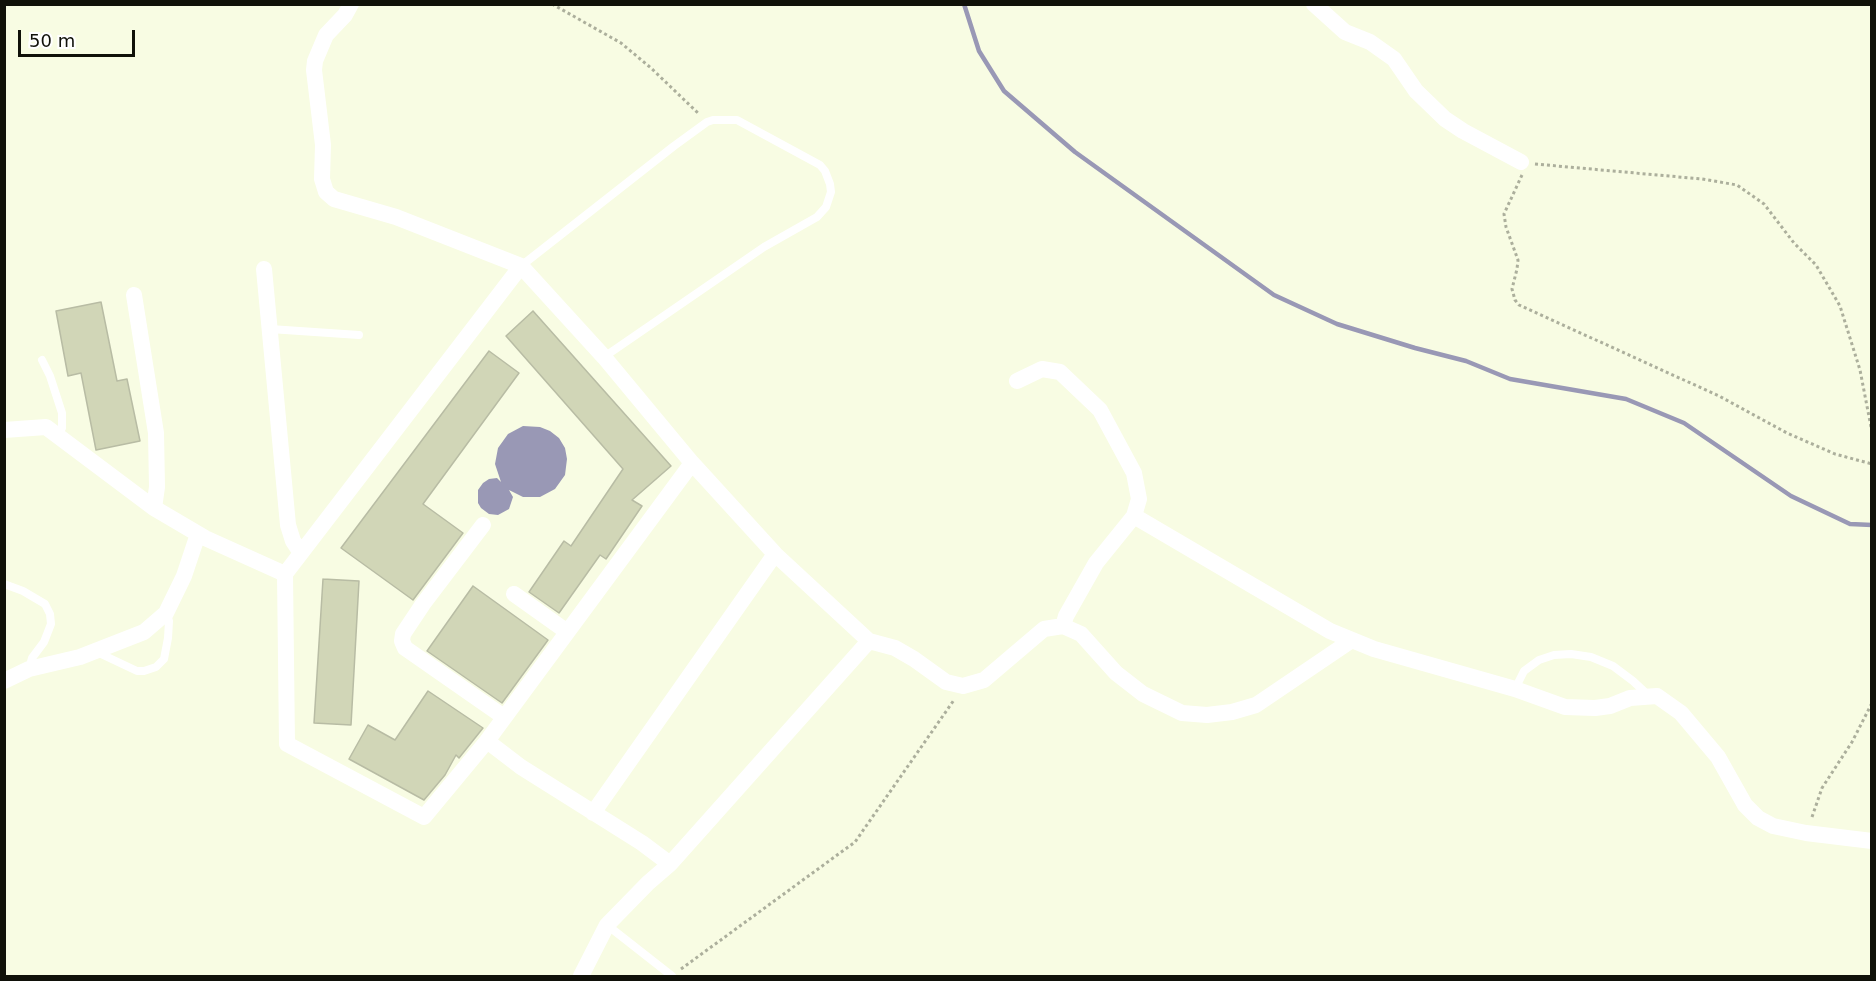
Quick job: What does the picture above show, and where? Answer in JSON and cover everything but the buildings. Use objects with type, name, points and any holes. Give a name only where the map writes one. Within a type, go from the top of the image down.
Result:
[{"type":"street","points":[[351,4],[345,15],[326,34],[315,60],[314,70],[322,134],[322,180],[326,192],[334,199],[396,217],[521,266],[604,357],[692,463],[775,554],[869,641],[895,648],[946,682],[963,686],[984,680],[1044,629],[1063,626],[1081,634],[1116,673],[1143,694],[1170,708],[1194,714],[1232,712],[1256,705],[1352,640]]},
{"type":"street","points":[[1314,4],[1345,32],[1370,42],[1394,58],[1416,91],[1445,119],[1521,162]]},
{"type":"street","points":[[521,266],[285,574],[287,744],[424,817],[487,741],[692,463]]},
{"type":"street","points":[[264,269],[288,525],[293,541],[301,553]]},
{"type":"street","points":[[134,295],[156,433],[157,487],[154,508]]},
{"type":"street","points":[[1017,381],[1042,369],[1060,372],[1100,410],[1134,473],[1139,499],[1134,516],[1096,563],[1066,616],[1063,626]]},
{"type":"street","points":[[4,430],[46,427],[154,508],[198,534],[285,574]]},
{"type":"street","points":[[1134,516],[1330,631],[1394,655],[1515,689],[1551,703],[1580,709],[1610,706],[1629,698],[1657,696],[1681,713],[1718,757],[1751,812],[1773,826],[1806,833],[1872,841]]},
{"type":"street","points":[[483,525],[423,604],[403,634],[402,641],[405,648],[504,717]]},
{"type":"street","points":[[4,681],[29,669],[80,657],[144,632],[166,613],[184,576],[198,534]]},
{"type":"street","points":[[593,813],[775,554]]},
{"type":"street","points":[[514,594],[566,631]]},
{"type":"street","points":[[581,976],[607,925],[670,864],[869,641]]},
{"type":"street","points":[[487,741],[520,767],[642,843],[670,864]]},
{"type":"lane","points":[[521,266],[707,122],[719,119],[737,120],[820,165],[830,184],[829,200],[817,217],[764,247],[604,357]]},
{"type":"lane","points":[[270,329],[359,335]]},
{"type":"lane","points":[[42,360],[53,384],[62,413],[62,428],[58,436]]},
{"type":"lane","points":[[4,584],[23,591],[45,604],[50,614],[51,624],[44,642],[32,658],[29,669]]},
{"type":"lane","points":[[98,650],[101,654],[137,671],[156,667],[164,659],[168,638],[169,621],[166,613]]},
{"type":"lane","points":[[1515,689],[1524,671],[1539,660],[1554,655],[1571,654],[1591,657],[1612,666],[1629,677],[1648,695]]},
{"type":"lane","points":[[607,925],[672,976]]},
{"type":"path","points":[[552,4],[603,31],[637,55],[707,122]]},
{"type":"path","points":[[1872,432],[1860,370],[1840,306],[1816,265],[1794,243],[1764,204],[1737,185],[1702,178],[1521,162],[1521,179],[1504,214],[1506,227],[1518,260],[1512,290],[1519,305],[1719,396],[1787,433],[1835,454],[1872,464]]},
{"type":"path","points":[[672,976],[855,842],[963,686]]},
{"type":"path","points":[[1806,833],[1822,788],[1852,741],[1872,703]]},
{"type":"water","points":[[523,426],[540,427],[559,438],[565,448],[567,459],[565,475],[555,489],[540,497],[523,497],[509,490],[513,497],[509,509],[498,515],[489,514],[478,503],[478,490],[489,479],[497,478],[501,482],[495,464],[498,448],[508,434]]},
{"type":"waterway","points":[[964,4],[979,51],[1004,91],[1075,152],[1274,295],[1337,324],[1466,361],[1510,379],[1626,399],[1684,423],[1791,496],[1850,524],[1872,525]]}]
